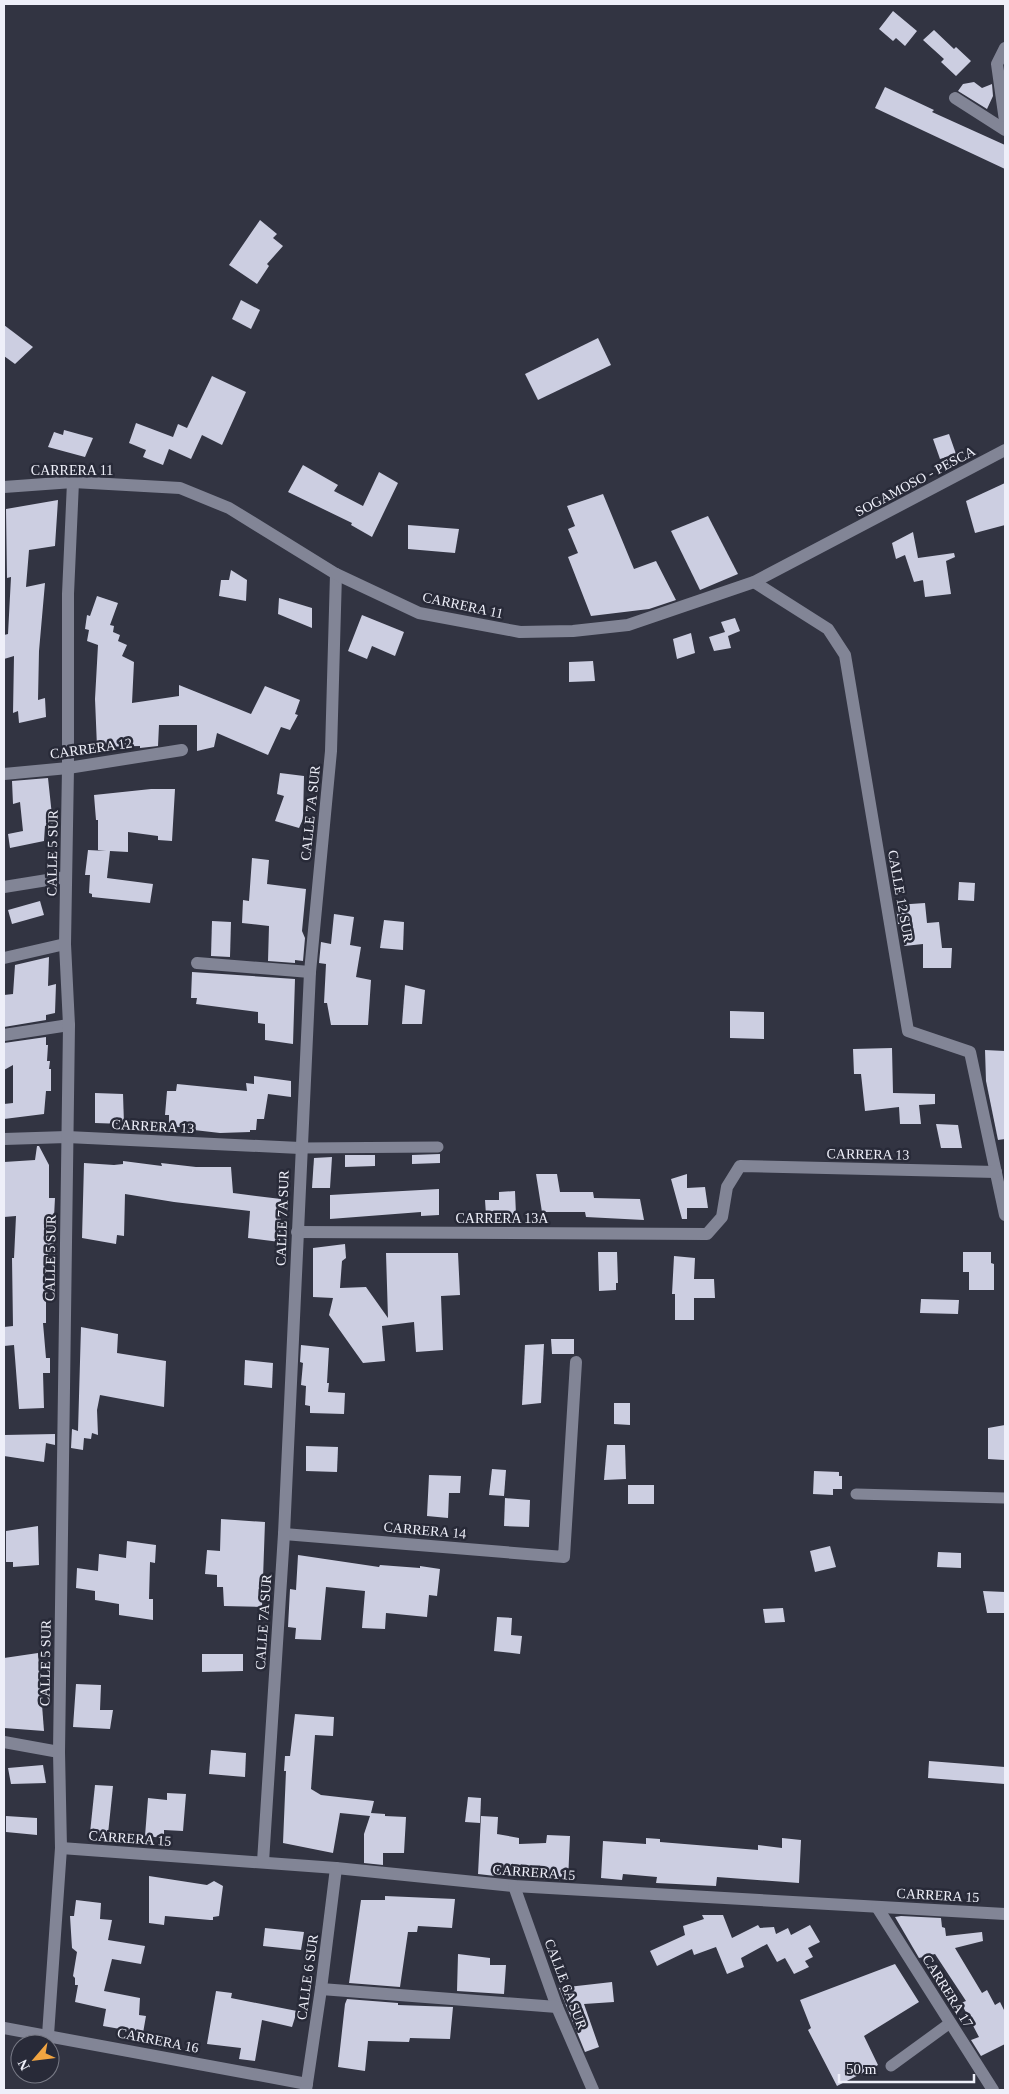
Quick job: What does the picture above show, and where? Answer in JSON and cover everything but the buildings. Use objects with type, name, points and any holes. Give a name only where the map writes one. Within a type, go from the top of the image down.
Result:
[{"type":"street","points":[[1005,48],[996,64],[1005,122]]},
{"type":"street","points":[[956,98],[1005,130]]},
{"type":"street","name":"SOGAMOSO - PESCA","points":[[839,538],[1005,450]]},
{"type":"street","name":"CARRERA 11","points":[[4,487],[72,482],[180,488],[228,508],[336,574],[419,613],[520,632],[573,631],[628,625],[754,582],[839,538]]},
{"type":"street","name":"CALLE 5 SUR","points":[[48,2034],[61,1848],[59,1752],[70,1025],[65,944],[68,594],[72,482]]},
{"type":"street","name":"CALLE 7A SUR","points":[[263,1862],[284,1534],[300,1148],[310,972],[331,751],[336,574]]},
{"type":"street","name":"CALLE 12 SUR","points":[[754,582],[828,629],[845,655],[908,1031],[970,1052],[1005,1215]]},
{"type":"street","name":"CARRERA 12","points":[[4,774],[68,768],[182,750]]},
{"type":"street","points":[[4,887],[66,877]]},
{"type":"street","points":[[4,958],[65,944]]},
{"type":"street","points":[[197,963],[310,972]]},
{"type":"street","points":[[4,1034],[70,1025]]},
{"type":"street","name":"CARRERA 13","points":[[4,1139],[67,1137],[300,1148]]},
{"type":"street","name":"CARRERA 13","points":[[707,1234],[722,1217],[727,1187],[740,1166],[996,1172]]},
{"type":"street","name":"CARRERA 13A","points":[[297,1232],[707,1234]]},
{"type":"street","name":"CARRERA 14","points":[[284,1534],[564,1557],[576,1362]]},
{"type":"street","points":[[4,1742],[59,1752]]},
{"type":"street","name":"CARRERA 15","points":[[61,1848],[336,1868],[514,1886],[1005,1914]]},
{"type":"street","name":"CALLE 6 SUR","points":[[306,2087],[321,1989],[336,1868]]},
{"type":"street","name":"CALLE 6A SUR","points":[[514,1886],[558,2007],[593,2090]]},
{"type":"street","name":"CARRERA 17","points":[[877,1907],[992,2090]]},
{"type":"street","points":[[321,1989],[558,2007]]},
{"type":"street","name":"CARRERA 16","points":[[4,2028],[42,2034]]},
{"type":"street","name":"CARRERA 16","points":[[60,2037],[306,2087]]},
{"type":"lane","points":[[300,1148],[438,1147]]},
{"type":"lane","points":[[856,1494],[1005,1498]]},
{"type":"lane","points":[[891,2066],[950,2023]]}]
